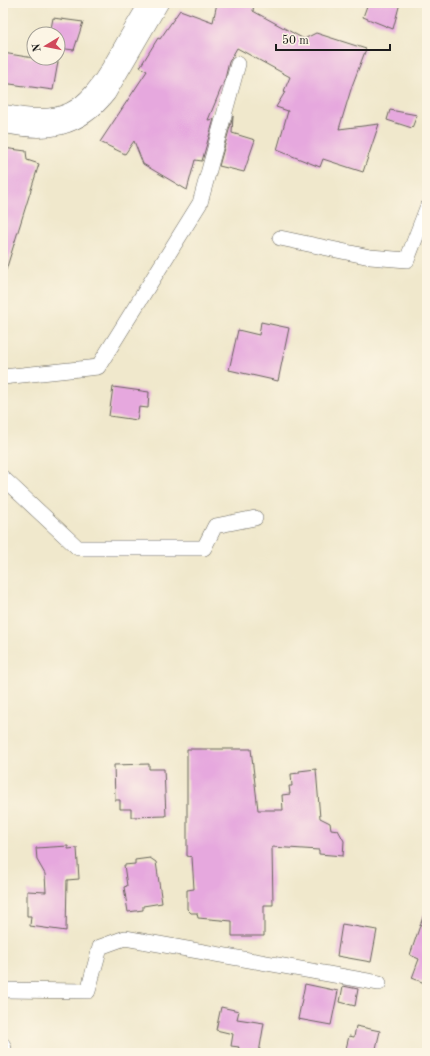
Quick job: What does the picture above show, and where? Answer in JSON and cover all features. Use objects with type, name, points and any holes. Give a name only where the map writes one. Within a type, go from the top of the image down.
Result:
[{"type":"street","points":[[3,112],[25,117],[53,116],[68,112],[81,104],[100,84],[147,3]]},
{"type":"street","points":[[3,125],[20,129],[56,128],[71,125],[86,117],[98,107],[108,94],[161,3]]},
{"type":"street","points":[[3,377],[98,367],[200,203],[238,64]]},
{"type":"street","points":[[280,238],[370,256],[407,260],[427,208]]},
{"type":"street","points":[[3,478],[78,548],[204,548],[215,526],[255,518]]},
{"type":"street","points":[[3,990],[88,991],[100,948],[125,938],[380,983]]},
{"type":"street","points":[[3,1045],[5,1053]]},
{"type":"building","points":[[217,3],[254,3],[253,11],[304,39],[316,33],[366,49],[352,86],[339,129],[379,124],[363,172],[323,159],[320,167],[277,150],[288,111],[276,107],[285,92],[284,91],[290,77],[237,48],[229,62],[225,79],[208,120],[214,119],[202,161],[195,160],[187,190],[143,164],[134,141],[125,154],[100,142],[147,71],[140,67],[158,38],[160,39],[180,10],[213,22]]},
{"type":"building","points":[[368,3],[400,3],[393,29],[363,17]]},
{"type":"building","points":[[53,18],[83,22],[74,50],[66,49],[66,26],[52,26]]},
{"type":"building","points":[[3,53],[26,57],[26,66],[57,66],[53,90],[3,83]]},
{"type":"building","points":[[390,110],[417,115],[412,128],[387,120]]},
{"type":"building","points":[[233,116],[232,133],[255,140],[244,172],[219,166]]},
{"type":"building","points":[[3,148],[26,151],[27,160],[39,164],[6,270],[3,269]]},
{"type":"building","points":[[261,322],[289,328],[278,381],[229,370],[238,330],[259,335]]},
{"type":"building","points":[[113,387],[149,392],[148,408],[139,407],[137,420],[109,416]]},
{"type":"building","points":[[187,749],[251,749],[258,810],[283,810],[282,795],[290,794],[289,786],[292,786],[291,774],[299,773],[299,771],[316,769],[320,818],[330,823],[331,829],[338,830],[344,841],[343,856],[319,854],[319,850],[272,847],[273,905],[264,905],[264,936],[232,936],[232,921],[198,918],[197,913],[191,913],[187,909],[187,890],[194,889],[192,857],[187,856]]},
{"type":"building","points":[[149,764],[149,769],[164,769],[166,816],[131,817],[131,809],[120,809],[120,800],[115,800],[114,765]]},
{"type":"building","points":[[68,846],[68,849],[77,848],[79,879],[67,880],[66,931],[30,926],[31,916],[27,916],[27,891],[46,892],[45,874],[37,860],[36,848]]},
{"type":"building","points":[[150,858],[156,862],[162,903],[143,906],[143,910],[128,912],[124,887],[127,886],[124,865],[135,864],[135,860]]},
{"type":"building","points":[[425,911],[427,912],[427,984],[412,978],[419,959],[410,955]]},
{"type":"building","points":[[342,924],[377,930],[371,962],[337,956]]},
{"type":"building","points":[[305,984],[338,991],[331,1025],[298,1019]]},
{"type":"building","points":[[343,986],[358,989],[355,1006],[340,1002]]},
{"type":"building","points":[[221,1007],[239,1011],[237,1019],[264,1023],[259,1053],[238,1050],[239,1047],[231,1046],[233,1034],[216,1030]]},
{"type":"building","points":[[356,1026],[380,1031],[375,1053],[345,1053],[349,1036],[354,1037]]}]
